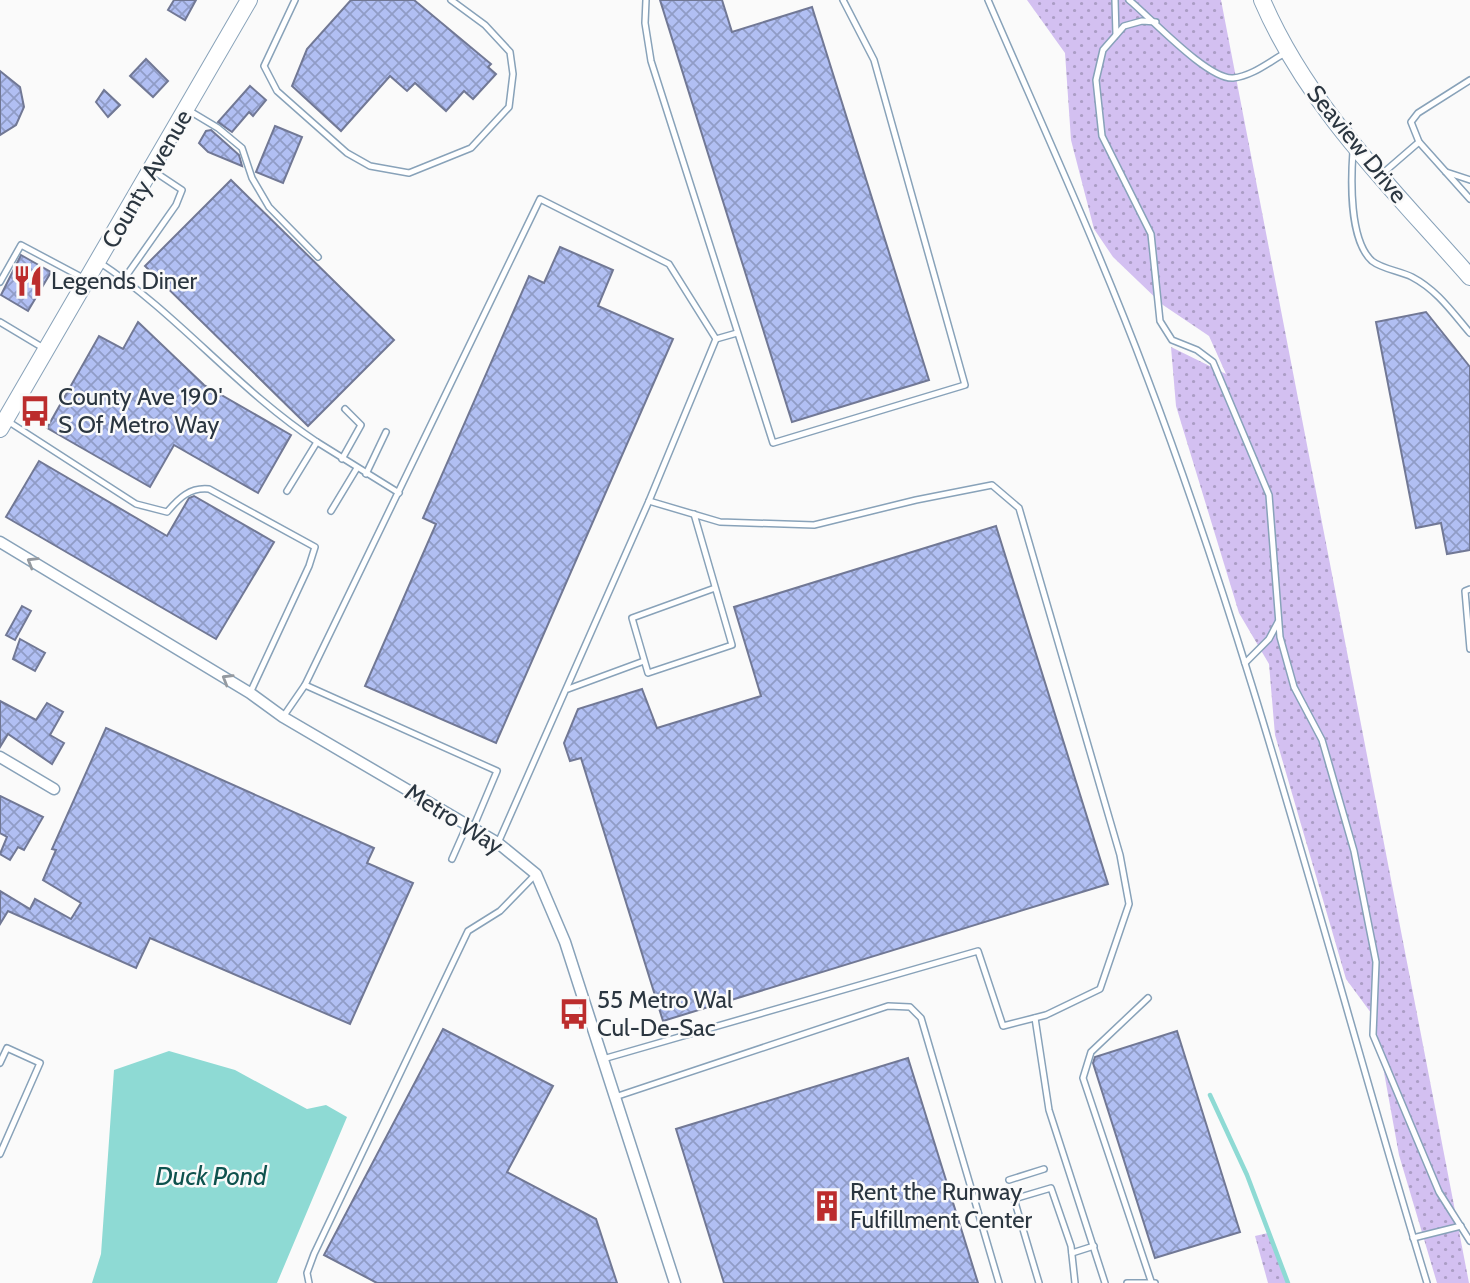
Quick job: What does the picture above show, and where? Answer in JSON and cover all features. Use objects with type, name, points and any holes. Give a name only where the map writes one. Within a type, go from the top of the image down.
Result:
[{"type":"main road","name":"County Avenue","points":[[3,424],[188,110],[249,0]]},
{"type":"main road","name":"Seaview Drive","points":[[1262,0],[1287,52],[1310,88],[1353,145],[1470,277]]},
{"type":"street","name":"Metro Way","points":[[0,542],[250,693],[283,717],[498,843],[536,874],[565,942],[675,1283]]},
{"type":"street","points":[[0,757],[54,789]]},
{"type":"lane","points":[[295,0],[264,66],[270,82],[296,109],[347,153],[370,166],[409,173],[471,148],[509,107],[513,75],[510,52],[485,25],[451,0]]},
{"type":"lane","points":[[646,0],[645,23],[651,61],[773,443],[965,385],[874,60],[843,0]]},
{"type":"lane","points":[[988,0],[1106,272],[1149,380],[1245,663],[1427,1283]]},
{"type":"lane","points":[[1115,0],[1116,35]]},
{"type":"lane","points":[[1129,0],[1198,63],[1222,78],[1248,75],[1287,52]]},
{"type":"lane","points":[[1156,22],[1142,21],[1124,26],[1103,50],[1096,80],[1102,136],[1151,234],[1160,321],[1172,340],[1196,349],[1213,362],[1269,495],[1280,637],[1294,687],[1322,740],[1354,851],[1376,962],[1373,1035],[1439,1192],[1470,1241]]},
{"type":"lane","points":[[1470,80],[1418,113],[1411,122],[1419,142],[1470,199]]},
{"type":"lane","points":[[188,110],[218,128],[242,148],[252,178],[269,207],[318,257]]},
{"type":"lane","points":[[1381,175],[1419,142]]},
{"type":"lane","points":[[1353,145],[1351,195],[1361,240],[1372,260],[1412,278],[1439,295],[1470,333]]},
{"type":"lane","points":[[124,279],[176,205],[182,190],[152,170]]},
{"type":"lane","points":[[1446,173],[1470,180]]},
{"type":"lane","points":[[283,717],[305,685],[540,199],[669,264],[716,339]]},
{"type":"lane","points":[[0,282],[21,244],[88,281]]},
{"type":"lane","points":[[99,262],[142,291],[287,422],[399,493]]},
{"type":"lane","points":[[0,322],[47,350]]},
{"type":"lane","points":[[716,339],[737,333]]},
{"type":"lane","points":[[498,843],[649,501],[716,339]]},
{"type":"lane","points":[[342,459],[361,425],[345,409]]},
{"type":"lane","points":[[3,424],[136,505],[167,512],[182,495],[198,488],[209,489],[315,547],[309,566],[250,693]]},
{"type":"lane","points":[[366,474],[386,432]]},
{"type":"lane","points":[[287,491],[317,442]]},
{"type":"lane","points":[[331,511],[356,468]]},
{"type":"lane","points":[[603,1059],[978,951],[1003,1026],[1035,1018],[1100,989],[1129,904],[1120,855],[1019,508],[992,485],[814,525],[720,522],[649,501]]},
{"type":"lane","points":[[694,514],[732,645],[648,673],[632,618],[715,588]]},
{"type":"lane","points":[[1470,589],[1465,591],[1470,649]]},
{"type":"lane","points":[[1245,663],[1269,639],[1279,620]]},
{"type":"lane","points":[[567,689],[644,661]]},
{"type":"lane","points":[[305,685],[497,771],[452,859]]},
{"type":"lane","points":[[309,1283],[307,1273],[314,1254],[468,931],[500,911],[536,874]]},
{"type":"lane","points":[[1127,1283],[1153,1282],[1083,1078],[1091,1052],[1148,998]]},
{"type":"lane","points":[[615,1097],[888,1006],[910,1007],[921,1018],[999,1283]]},
{"type":"lane","points":[[1035,1018],[1049,1110],[1105,1283]]},
{"type":"lane","points":[[0,1063],[6,1048],[40,1063],[0,1154]]},
{"type":"lane","points":[[1009,1180],[1044,1169]]},
{"type":"lane","points":[[1039,1283],[1014,1199],[1051,1188],[1072,1253],[1075,1283]]},
{"type":"lane","points":[[1413,1238],[1461,1226]]},
{"type":"lane","points":[[1072,1253],[1094,1246]]},
{"type":"shaded area","points":[[1027,0],[1221,0],[1469,1283],[1437,1283],[1399,1155],[1374,1017],[1346,979],[1275,735],[1269,664],[1239,613],[1176,406],[1171,347],[1226,374],[1209,336],[1163,305],[1113,257],[1094,229],[1071,140],[1065,53]]},
{"type":"shaded area","points":[[1268,1233],[1288,1283],[1268,1283],[1255,1236]]},
{"type":"water","name":"Duck Pond","points":[[169,1051],[235,1070],[307,1109],[326,1105],[347,1117],[277,1283],[92,1283],[101,1254],[114,1070]]},
{"type":"building","points":[[174,0],[196,0],[185,20],[168,10]]},
{"type":"building","points":[[351,0],[414,0],[491,64],[488,67],[496,74],[473,99],[464,91],[446,111],[415,83],[407,91],[390,76],[341,131],[292,86],[307,49]]},
{"type":"building","points":[[660,0],[722,0],[732,32],[812,7],[929,380],[792,422]]},
{"type":"building","points":[[146,59],[168,81],[153,97],[130,76]]},
{"type":"building","points":[[0,71],[20,87],[24,107],[16,125],[0,135]]},
{"type":"building","points":[[250,86],[266,100],[253,116],[249,112],[232,132],[218,122]]},
{"type":"building","points":[[104,90],[120,105],[108,117],[96,102]]},
{"type":"building","points":[[275,126],[302,137],[283,183],[256,172]]},
{"type":"building","points":[[211,130],[239,155],[242,166],[208,152],[199,143],[206,131]]},
{"type":"building","points":[[231,180],[394,340],[308,426],[145,266]]},
{"type":"building","points":[[560,247],[613,270],[598,306],[673,339],[496,743],[365,686],[436,524],[423,518],[529,276],[544,283]]},
{"type":"building","name":"Legends Diner","points":[[21,255],[51,272],[28,311],[1,295]]},
{"type":"building","points":[[1426,312],[1470,367],[1470,550],[1447,554],[1441,523],[1416,528],[1376,322]]},
{"type":"building","points":[[138,322],[204,385],[291,435],[258,493],[174,445],[150,487],[47,428],[99,336],[123,349]]},
{"type":"building","points":[[39,461],[167,536],[189,498],[194,496],[274,542],[216,639],[6,517]]},
{"type":"building","points":[[996,526],[1108,884],[663,1021],[581,758],[570,761],[564,743],[578,709],[642,689],[657,728],[761,696],[734,607]]},
{"type":"building","points":[[22,606],[31,611],[15,640],[6,635]]},
{"type":"building","points":[[20,639],[45,653],[35,671],[13,659]]},
{"type":"building","points":[[0,701],[36,720],[47,703],[63,712],[50,735],[64,743],[52,764],[8,734],[0,747]]},
{"type":"building","points":[[106,728],[374,848],[367,863],[413,883],[350,1024],[150,938],[136,968],[8,911],[0,924],[0,891],[30,909],[35,899],[71,919],[81,903],[43,880],[56,850],[52,849]]},
{"type":"building","points":[[0,796],[43,817],[24,850],[18,847],[10,860],[0,854],[7,837],[0,833]]},
{"type":"building","points":[[443,1029],[553,1086],[507,1172],[596,1219],[617,1283],[377,1283],[324,1255]]},
{"type":"building","points":[[1177,1031],[1240,1232],[1155,1258],[1093,1063],[1095,1057]]},
{"type":"building","name":"Rent the Runway Fulfillment Center","points":[[908,1058],[978,1283],[724,1283],[676,1129]]},
{"type":"waterway","points":[[1210,1095],[1247,1175],[1288,1283]]},
{"type":"place","name":"Legends Diner","points":[[28,281]]},
{"type":"place","name":"County Ave 190' S Of Metro Way","points":[[35,411]]},
{"type":"place","name":"55 Metro Wal Cul-De-Sac","points":[[574,1014]]},
{"type":"place","name":"Rent the Runway Fulfillment Center","points":[[827,1206]]}]
